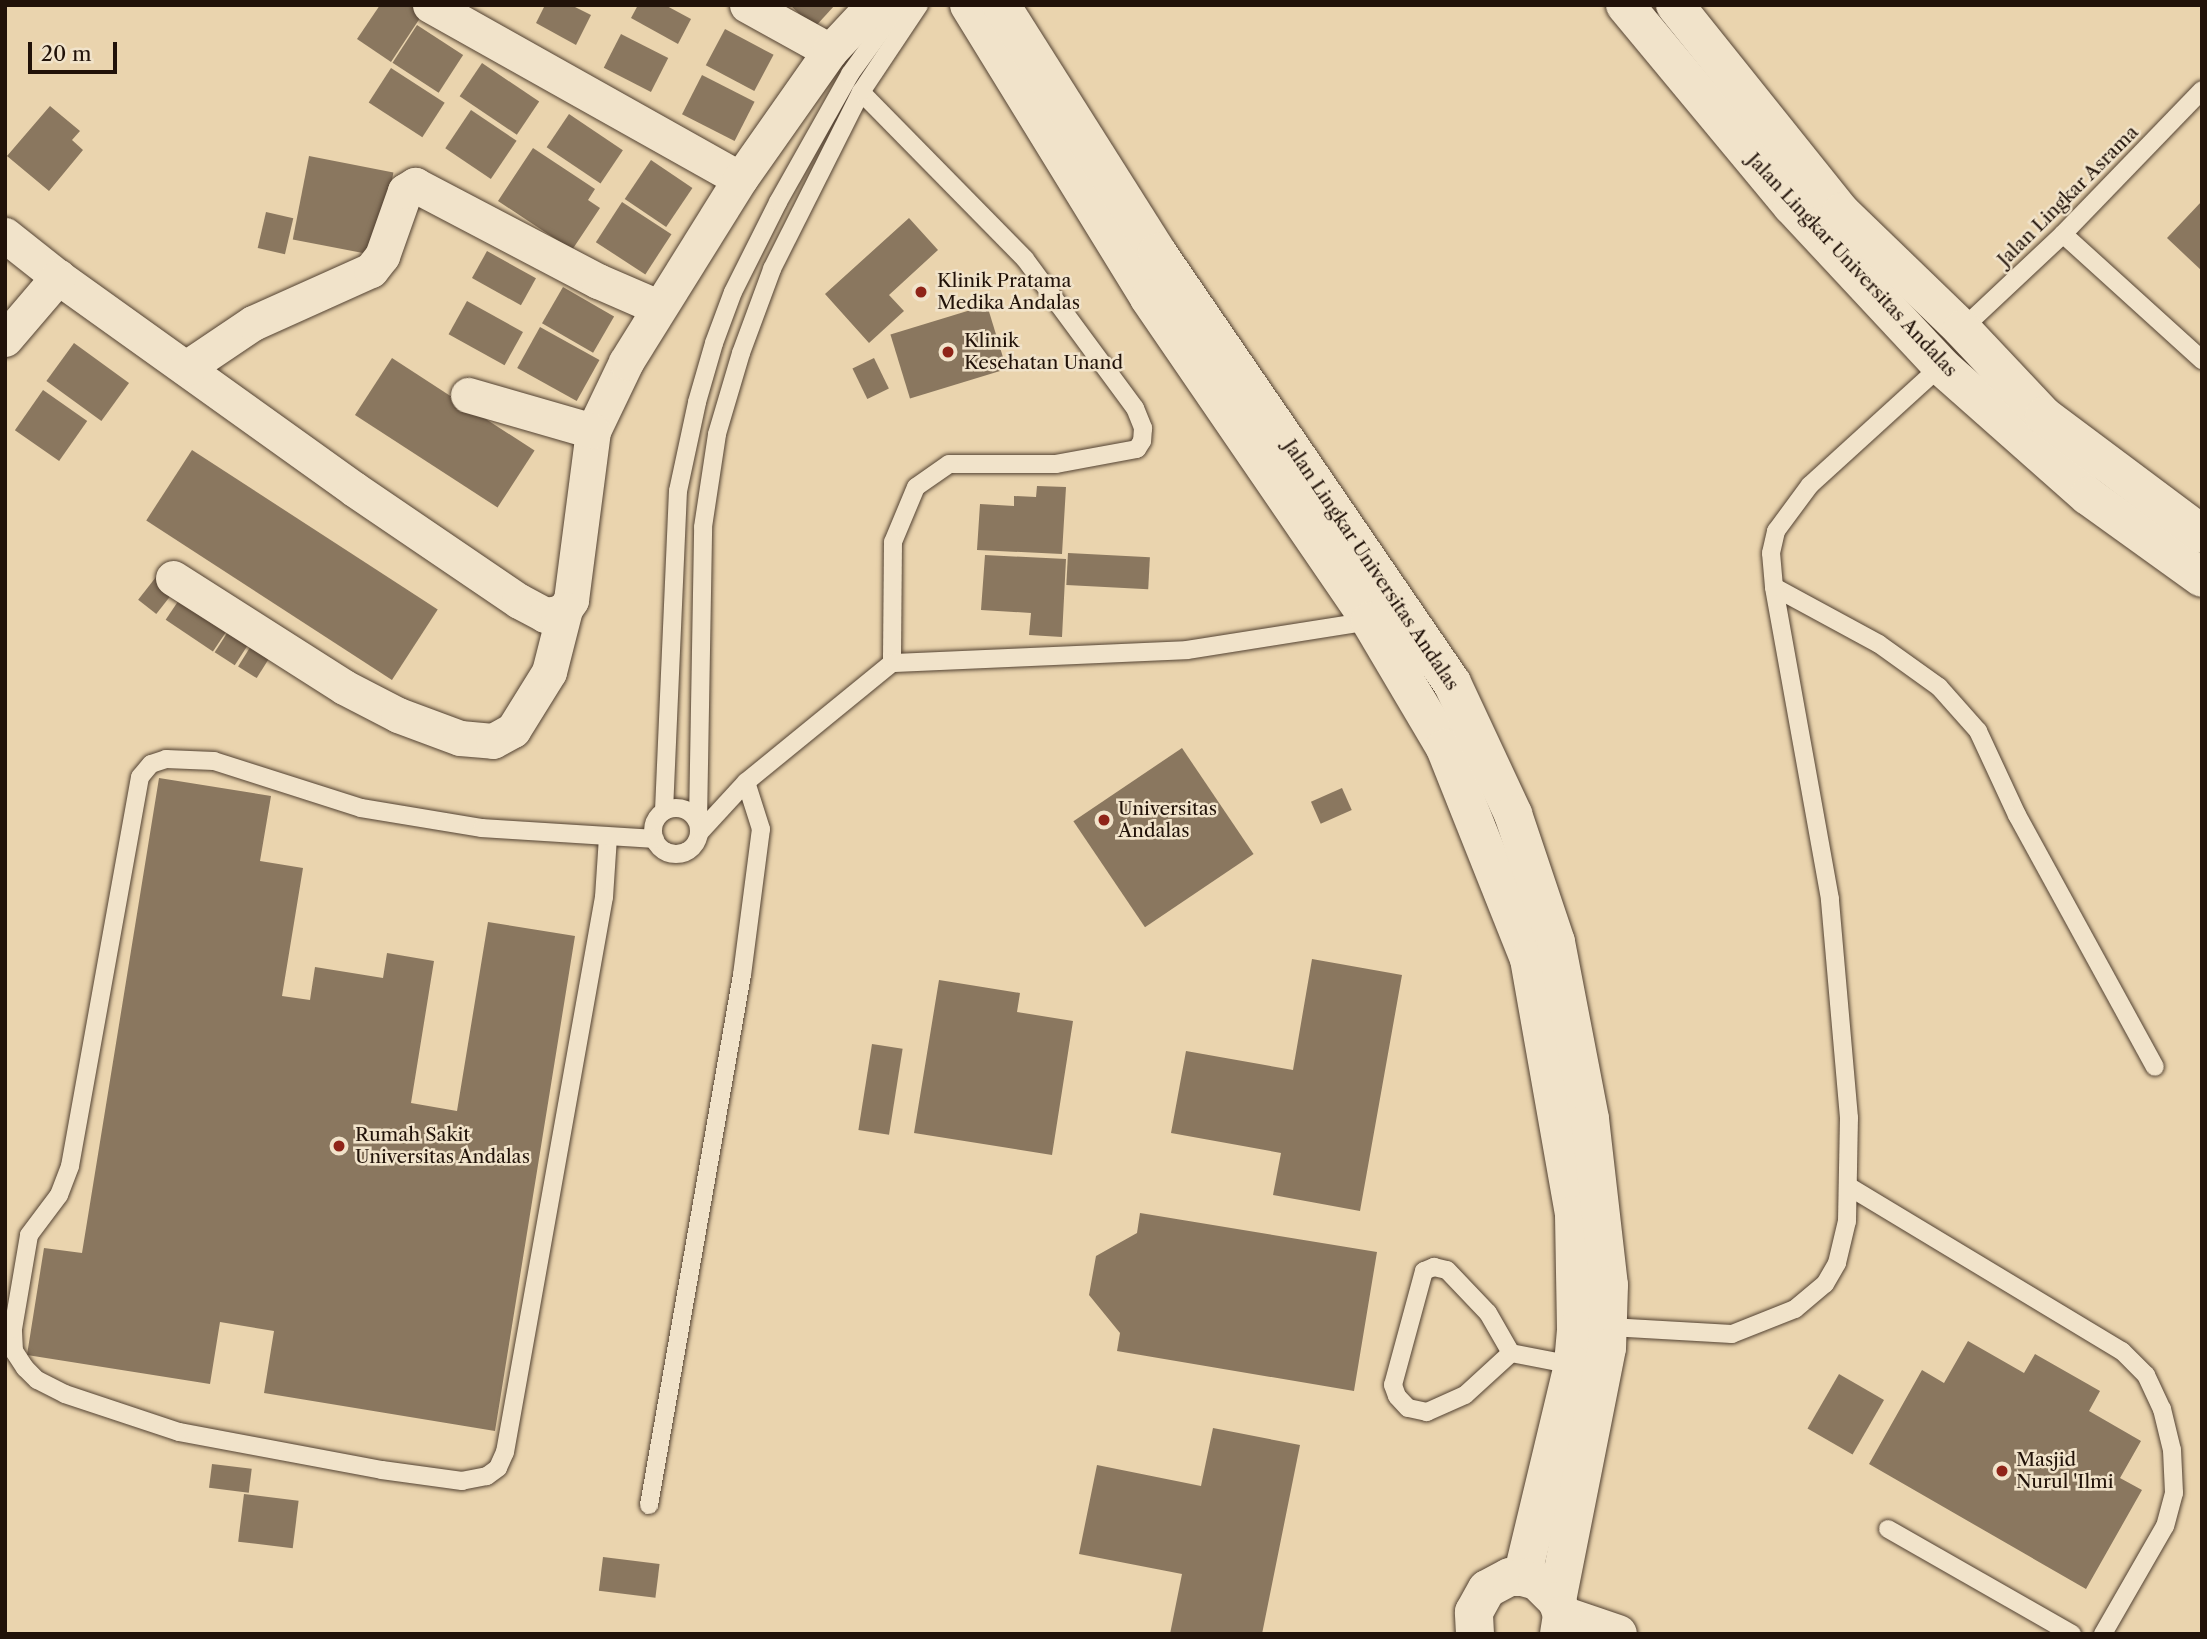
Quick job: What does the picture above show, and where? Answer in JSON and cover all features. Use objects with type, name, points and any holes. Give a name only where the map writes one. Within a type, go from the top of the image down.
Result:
[{"type":"street","points":[[430,5],[740,179]]},
{"type":"street","points":[[747,5],[830,51]]},
{"type":"street","points":[[173,578],[344,687],[398,715],[460,738],[493,741],[513,730],[550,672],[565,609],[571,600],[582,533],[593,431],[626,362],[740,179],[830,51],[873,5]]},
{"type":"street","name":"Jalan Lingkar Universitas Andalas","points":[[969,5],[1149,298],[1287,469],[1452,683],[1529,959],[1574,1215],[1573,1365],[1522,1577]]},
{"type":"street","name":"Jalan Lingkar Universitas Andalas","points":[[1001,5],[1157,252],[1287,469],[1370,621],[1445,748],[1483,794],[1513,814],[1556,942],[1590,1119],[1609,1285],[1610,1327],[1559,1617]]},
{"type":"street","name":"Jalan Lingkar Universitas Andalas","points":[[1675,5],[1841,212],[1962,329],[2044,416],[2202,534]]},
{"type":"street","name":"Jalan Lingkar Universitas Andalas","points":[[1642,12],[1792,206],[1941,366],[2088,496],[2202,579]]},
{"type":"street","points":[[186,368],[253,323],[371,271],[382,256],[405,191],[415,186],[598,281],[658,307]]},
{"type":"street","points":[[5,235],[58,277],[519,601],[545,615],[565,609]]},
{"type":"street","points":[[5,339],[58,277]]},
{"type":"street","points":[[468,395],[593,431]]},
{"type":"street","points":[[1475,1634],[1474,1612],[1487,1589],[1510,1577],[1522,1577],[1549,1589],[1559,1617],[1618,1634]]},
{"type":"lane","points":[[900,5],[850,74],[778,202],[733,292],[696,402],[678,491],[664,811],[653,828],[655,839],[670,853],[679,853],[696,843],[699,827],[702,552],[717,434],[741,353],[772,269],[861,92],[919,5]]},
{"type":"lane","name":"Jalan Lingkar Asrama","points":[[1962,329],[2063,234],[2202,90]]},
{"type":"lane","points":[[861,92],[1025,259],[1135,408],[1143,428],[1142,441],[1137,449],[1056,464],[949,464],[916,487],[893,542],[892,663]]},
{"type":"lane","points":[[2063,234],[2202,360]]},
{"type":"lane","points":[[1610,1327],[1732,1334],[1795,1309],[1825,1283],[1837,1263],[1847,1221],[1849,1118],[1830,899],[1774,587],[1771,553],[1776,531],[1810,485],[1941,366]]},
{"type":"lane","points":[[1774,587],[1879,644],[1939,687],[1978,731],[2017,815],[2155,1067]]},
{"type":"lane","points":[[699,827],[746,782],[892,663],[1187,650],[1370,621]]},
{"type":"lane","points":[[608,837],[604,897],[505,1452],[498,1468],[487,1476],[462,1480],[382,1469],[179,1432],[65,1394],[37,1380],[25,1368],[14,1351],[13,1329],[29,1235],[36,1222],[60,1195],[70,1166],[140,777],[151,764],[166,759],[214,761],[361,808],[482,828],[655,839]]},
{"type":"lane","points":[[649,1505],[744,962],[761,829],[746,782]]},
{"type":"lane","points":[[664,811],[683,808],[699,827]]},
{"type":"lane","points":[[1849,1186],[2122,1350],[2146,1375],[2161,1409],[2172,1450],[2174,1493],[2165,1526],[2103,1634]]},
{"type":"lane","points":[[1511,1353],[1465,1395],[1427,1412],[1408,1408],[1397,1396],[1393,1385],[1424,1271],[1434,1267],[1447,1270],[1488,1314],[1511,1353],[1573,1365]]},
{"type":"lane","points":[[1888,1529],[2072,1634]]},
{"type":"building","points":[[380,5],[413,5],[424,12],[391,62],[357,39]]},
{"type":"building","points":[[545,5],[571,5],[591,15],[576,45],[536,23]]},
{"type":"building","points":[[638,5],[665,5],[691,19],[678,44],[631,18]]},
{"type":"building","points":[[790,5],[835,5],[814,28]]},
{"type":"building","points":[[417,25],[463,55],[439,93],[392,63]]},
{"type":"building","points":[[725,29],[774,55],[754,91],[706,65]]},
{"type":"building","points":[[621,34],[668,58],[651,92],[604,68]]},
{"type":"building","points":[[482,63],[539,102],[517,135],[460,96]]},
{"type":"building","points":[[391,68],[445,103],[422,137],[369,102]]},
{"type":"building","points":[[702,75],[755,102],[735,141],[682,114]]},
{"type":"building","points":[[50,106],[80,131],[72,140],[83,150],[49,191],[7,156]]},
{"type":"building","points":[[471,110],[517,141],[491,179],[445,148]]},
{"type":"building","points":[[569,114],[623,150],[601,184],[547,147]]},
{"type":"building","points":[[533,148],[595,189],[588,200],[600,208],[572,250],[498,201]]},
{"type":"building","points":[[309,156],[393,172],[377,256],[293,239]]},
{"type":"building","points":[[651,160],[692,188],[666,227],[625,199]]},
{"type":"building","points":[[2202,201],[2202,271],[2167,238]]},
{"type":"building","points":[[622,202],[671,234],[645,274],[596,242]]},
{"type":"building","points":[[266,212],[293,218],[285,254],[258,248]]},
{"type":"building","points":[[909,218],[938,250],[889,295],[904,311],[869,343],[825,294]]},
{"type":"building","points":[[487,251],[536,278],[521,305],[472,278]]},
{"type":"building","points":[[563,287],[614,316],[593,353],[542,323]]},
{"type":"building","points":[[467,301],[523,332],[505,365],[449,334]]},
{"type":"building","name":"Klinik Kesehatan Unand","points":[[987,305],[1007,369],[910,399],[890,335]]},
{"type":"building","points":[[540,327],[599,360],[577,401],[517,368]]},
{"type":"building","points":[[74,343],[129,383],[101,421],[46,381]]},
{"type":"building","points":[[392,358],[535,451],[498,508],[355,415]]},
{"type":"building","points":[[874,358],[889,389],[867,399],[852,369]]},
{"type":"building","points":[[43,390],[87,421],[59,461],[15,430]]},
{"type":"building","points":[[192,450],[438,610],[392,680],[146,520]]},
{"type":"building","points":[[1037,486],[1066,487],[1062,554],[977,550],[980,504],[1014,506],[1014,496],[1036,497]]},
{"type":"building","points":[[1068,553],[1150,557],[1148,589],[1066,585]]},
{"type":"building","points":[[985,555],[1066,559],[1062,637],[1029,635],[1031,613],[981,610]]},
{"type":"building","points":[[156,577],[174,591],[156,614],[138,600]]},
{"type":"building","points":[[183,594],[230,626],[213,652],[166,620]]},
{"type":"building","points":[[231,627],[251,640],[235,665],[215,652]]},
{"type":"building","points":[[254,641],[273,653],[257,678],[238,666]]},
{"type":"building","points":[[1182,748],[1254,854],[1145,927],[1073,821]]},
{"type":"building","points":[[159,778],[271,796],[260,861],[303,868],[282,996],[310,1000],[315,967],[383,978],[387,953],[434,961],[411,1103],[457,1111],[488,922],[575,936],[495,1431],[264,1393],[274,1331],[220,1322],[210,1384],[27,1355],[44,1248],[82,1253]]},
{"type":"building","points":[[1342,788],[1352,810],[1321,824],[1311,802]]},
{"type":"building","points":[[1312,959],[1402,975],[1360,1211],[1273,1195],[1281,1153],[1171,1133],[1186,1051],[1293,1070]]},
{"type":"building","points":[[939,980],[1020,993],[1017,1012],[1073,1021],[1052,1155],[914,1133]]},
{"type":"building","points":[[872,1044],[903,1049],[889,1135],[858,1130]]},
{"type":"building","points":[[1140,1213],[1377,1252],[1354,1391],[1117,1351],[1120,1333],[1089,1295],[1096,1256],[1137,1233]]},
{"type":"building","name":"Masjid Nurul 'Ilmi","points":[[1968,1341],[2024,1373],[2035,1354],[2100,1391],[2089,1411],[2141,1441],[2120,1478],[2142,1490],[2086,1589],[1869,1464],[1922,1370],[1944,1383]]},
{"type":"building","points":[[1839,1374],[1884,1400],[1853,1455],[1808,1429]]},
{"type":"building","points":[[1213,1428],[1300,1445],[1262,1634],[1170,1634],[1182,1574],[1079,1554],[1097,1465],[1201,1486]]},
{"type":"building","points":[[212,1464],[252,1469],[249,1493],[209,1488]]},
{"type":"building","points":[[244,1494],[299,1501],[293,1548],[238,1542]]},
{"type":"building","points":[[603,1557],[660,1564],[655,1598],[599,1591]]},
{"type":"place","name":"Klinik Pratama Medika Andalas","points":[[921,292]]},
{"type":"place","name":"Klinik Kesehatan Unand","points":[[948,352]]},
{"type":"place","name":"Universitas Andalas","points":[[1104,820]]},
{"type":"place","name":"Rumah Sakit Universitas Andalas","points":[[339,1146]]},
{"type":"place","name":"Masjid Nurul 'Ilmi","points":[[2002,1471]]}]
